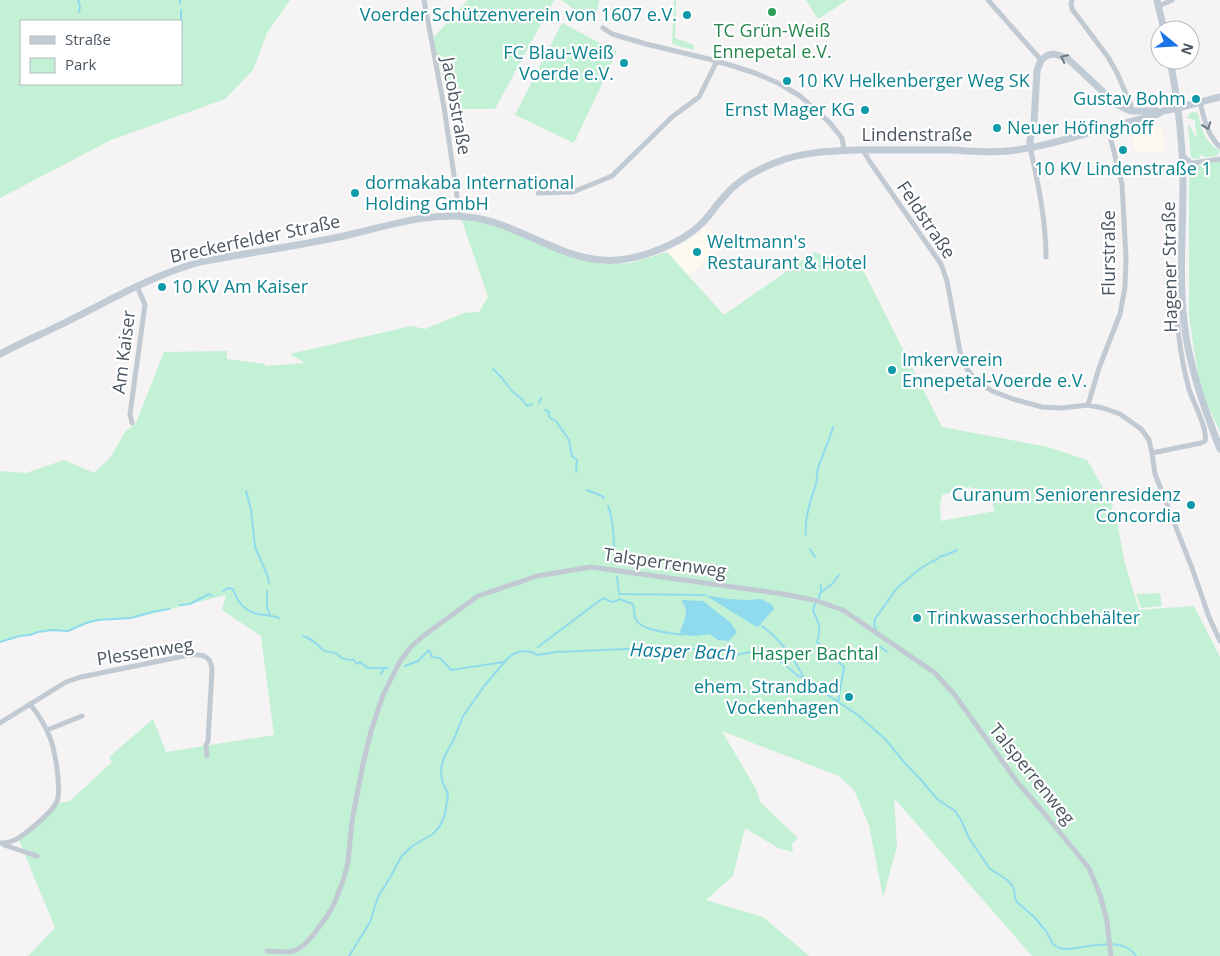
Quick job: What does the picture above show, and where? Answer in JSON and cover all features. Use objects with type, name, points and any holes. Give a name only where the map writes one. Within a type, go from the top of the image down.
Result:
[{"type":"main road","points":[[1158,3],[1162,20]]},
{"type":"main road","points":[[1030,148],[1034,123],[1036,71],[1041,60],[1048,54],[1068,58],[1116,104],[1131,111],[1162,111]]},
{"type":"main road","name":"Hagener Straße","points":[[1172,70],[1178,108],[1182,156],[1181,287],[1184,321],[1188,350],[1198,389],[1220,449]]},
{"type":"main road","name":"Lindenstraße","points":[[822,152],[844,150],[999,151],[1030,148],[1155,115],[1162,111],[1220,97]]},
{"type":"main road","points":[[1129,122],[1131,111]]},
{"type":"main road","points":[[1034,123],[1037,139],[1045,144]]},
{"type":"main road","name":"Breckerfelder Straße","points":[[0,354],[137,286],[179,268],[200,262],[343,236],[426,217],[446,215],[476,218],[494,223],[575,255],[601,260],[628,258],[661,248],[691,232],[701,224],[732,188],[752,173],[782,160],[799,155],[822,152]]},
{"type":"street","name":"Jacobstraße","points":[[424,0],[444,107],[460,216]]},
{"type":"street","points":[[988,0],[1041,60]]},
{"type":"street","points":[[1072,0],[1072,9],[1108,57],[1117,73],[1131,105],[1131,111]]},
{"type":"street","points":[[1158,3],[1172,0]]},
{"type":"street","points":[[603,28],[612,34],[653,46],[718,61],[780,84],[800,96],[829,122],[842,138],[844,150]]},
{"type":"street","points":[[538,193],[573,192],[612,176],[672,117],[699,97],[718,61]]},
{"type":"street","points":[[1200,102],[1209,133],[1220,146]]},
{"type":"street","name":"Flurstraße","points":[[1088,405],[1099,368],[1120,314],[1125,287],[1126,258],[1122,184],[1108,128]]},
{"type":"street","points":[[1030,148],[1044,221],[1046,257]]},
{"type":"street","name":"Feldstraße","points":[[863,150],[940,264],[947,281],[961,356],[974,378],[992,391],[1013,399],[1042,406],[1062,408],[1088,405],[1113,411],[1142,430],[1149,440],[1155,474],[1209,617],[1220,641]]},
{"type":"street","points":[[1182,156],[1193,164],[1220,159]]},
{"type":"street","points":[[1152,453],[1201,443],[1205,441],[1206,437],[1183,368],[1172,270]]},
{"type":"street","name":"Am Kaiser","points":[[132,422],[130,414],[145,304],[137,286]]},
{"type":"street","name":"Talsperrenweg","points":[[267,951],[290,952],[298,950],[314,934],[334,904],[348,862],[352,821],[370,731],[383,695],[399,663],[410,648],[422,636],[478,596],[537,576],[591,567],[814,600],[843,610],[935,673],[954,694],[1018,783],[1089,868],[1100,895],[1107,922],[1111,956]]},
{"type":"street","name":"Plessenweg","points":[[0,723],[66,682],[81,677],[184,656],[203,656],[210,660],[212,670],[208,741],[206,746],[207,756]]},
{"type":"street","points":[[1,843],[11,843],[17,840],[37,824],[57,802],[59,793],[53,747],[40,716],[30,704]]},
{"type":"street","points":[[47,730],[82,716]]},
{"type":"street","points":[[1,843],[37,856]]},
{"type":"shaded area","points":[[1161,126],[1165,151],[1135,152],[1132,131]]},
{"type":"shaded area","points":[[705,227],[726,245],[688,275],[667,252],[690,240]]},
{"type":"green space","points":[[0,0],[290,0],[267,33],[253,70],[225,99],[111,140],[0,198]]},
{"type":"green space","points":[[468,0],[554,0],[495,109],[450,109],[433,38]]},
{"type":"green space","points":[[561,0],[599,0],[595,24]]},
{"type":"green space","points":[[674,0],[676,0],[675,38],[694,45],[694,50],[672,43]]},
{"type":"green space","points":[[806,0],[846,0],[846,1],[818,19]]},
{"type":"green space","points":[[562,23],[617,52],[574,143],[515,115]]},
{"type":"green space","points":[[1190,113],[1198,113],[1202,130],[1207,139],[1220,151],[1218,155],[1204,157],[1203,155],[1200,158],[1191,158],[1188,125],[1195,136],[1197,135],[1195,120],[1187,118]]},
{"type":"green space","points":[[1220,161],[1220,432],[1200,388],[1189,316],[1189,167]]},
{"type":"green space","name":"Hasper Bachtal","points":[[461,218],[503,228],[575,257],[601,264],[631,263],[667,252],[724,315],[814,252],[862,268],[942,427],[1048,447],[1087,460],[1113,505],[1110,513],[1117,521],[1124,560],[1139,610],[1194,606],[1220,657],[1220,956],[1032,956],[894,798],[897,847],[883,897],[869,825],[854,790],[839,776],[722,731],[756,789],[760,802],[798,838],[792,844],[793,852],[778,848],[745,828],[733,876],[706,900],[763,917],[809,956],[28,956],[55,928],[19,840],[59,803],[70,801],[112,762],[109,757],[153,719],[166,752],[274,735],[261,636],[222,610],[226,595],[131,619],[104,620],[68,631],[52,630],[38,632],[0,643],[0,471],[26,473],[64,460],[94,473],[110,458],[125,432],[136,423],[164,352],[227,351],[227,359],[265,364],[265,366],[305,363],[290,354],[411,326],[425,329],[464,313],[479,312],[488,297]],"holes":[[[969,487],[988,491],[995,511],[941,521],[940,505],[942,495]]]},
{"type":"green space","points":[[1160,593],[1162,606],[1141,608],[1136,594]]},
{"type":"water","points":[[705,595],[728,599],[761,599],[771,604],[774,609],[758,627]]},
{"type":"water","points":[[683,600],[703,601],[730,622],[737,632],[729,641],[718,640],[709,634],[697,636],[682,635],[680,632],[686,613]]},
{"type":"waterway","points":[[78,0],[79,12]]},
{"type":"waterway","points":[[181,10],[181,20]]},
{"type":"waterway","points":[[493,369],[527,406],[532,404]]},
{"type":"waterway","points":[[539,403],[541,398]]},
{"type":"waterway","points":[[545,410],[549,412],[549,417],[556,421],[569,440],[572,456],[577,460],[576,472]]},
{"type":"waterway","points":[[806,535],[807,516],[816,484],[818,468],[833,427]]},
{"type":"waterway","points":[[587,490],[604,498]]},
{"type":"waterway","points":[[246,491],[251,510],[255,547],[269,583]]},
{"type":"waterway","points":[[608,506],[611,515],[616,555],[615,562]]},
{"type":"waterway","points":[[810,549],[815,557]]},
{"type":"waterway","points":[[876,629],[874,625],[875,619],[897,588],[921,568],[941,556],[957,550]]},
{"type":"waterway","points":[[819,598],[820,593],[832,584],[839,575]]},
{"type":"waterway","points":[[617,577],[619,594],[705,595]]},
{"type":"waterway","points":[[821,585],[821,592]]},
{"type":"waterway","points":[[223,591],[228,588],[233,589],[239,602],[254,613],[279,618]]},
{"type":"waterway","points":[[267,591],[267,607],[270,615]]},
{"type":"waterway","points":[[180,605],[190,604],[209,594],[212,596]]},
{"type":"waterway","points":[[538,647],[603,598],[612,602],[619,599],[633,604],[636,620],[644,627],[682,635]]},
{"type":"waterway","points":[[815,604],[813,611],[819,629],[817,642],[844,667],[838,702]]},
{"type":"waterway","points":[[0,642],[38,632],[52,630],[68,631],[97,620],[131,618],[169,609]]},
{"type":"waterway","points":[[762,626],[786,650],[804,678]]},
{"type":"waterway","points":[[303,636],[312,640],[323,650],[337,654],[345,659],[354,660],[357,664],[360,662],[368,668],[388,668]]},
{"type":"waterway","points":[[879,646],[887,652]]},
{"type":"waterway","name":"Hasper Bach","points":[[349,956],[370,922],[378,897],[401,857],[412,846],[433,834],[440,826],[445,814],[448,794],[442,781],[441,769],[444,757],[454,739],[463,716],[485,685],[507,659],[513,654],[522,651],[538,655],[556,652],[649,648],[672,651],[688,648],[700,650],[716,649],[735,655],[761,650],[765,651],[797,675],[816,685],[858,715],[886,740],[937,799],[955,811],[969,838],[990,869],[1011,884],[1017,902],[1034,917],[1046,931],[1053,944],[1059,948],[1066,949],[1114,944],[1124,946],[1136,956]]},
{"type":"waterway","points":[[405,666],[418,661],[429,650],[432,657],[440,658],[451,670],[504,662]]},
{"type":"waterway","points":[[381,674],[386,668]]},
{"type":"place","name":"TC Grün-Weiß Ennepetal e.V.","points":[[772,12]]},
{"type":"place","name":"Voerder Schützenverein von 1607 e.V.","points":[[687,15]]},
{"type":"place","name":"FC Blau-Weiß Voerde e.V.","points":[[624,63]]},
{"type":"place","name":"10 KV Helkenberger Weg SK","points":[[787,81]]},
{"type":"place","name":"Gustav Bohm","points":[[1196,99]]},
{"type":"place","name":"Ernst Mager KG","points":[[865,110]]},
{"type":"place","name":"Neuer Höfinghoff","points":[[997,128]]},
{"type":"place","name":"10 KV Lindenstraße 1","points":[[1123,150]]},
{"type":"place","name":"dormakaba International Holding GmbH","points":[[355,193]]},
{"type":"place","name":"Weltmann's Restaurant & Hotel","points":[[697,252]]},
{"type":"place","name":"10 KV Am Kaiser","points":[[162,287]]},
{"type":"place","name":"Imkerverein Ennepetal-Voerde e.V.","points":[[892,370]]},
{"type":"place","name":"Curanum Seniorenresidenz Concordia","points":[[1191,505]]},
{"type":"place","name":"Trinkwasserhochbehälter","points":[[917,618]]},
{"type":"place","name":"ehem. Strandbad Vockenhagen","points":[[849,697]]}]
